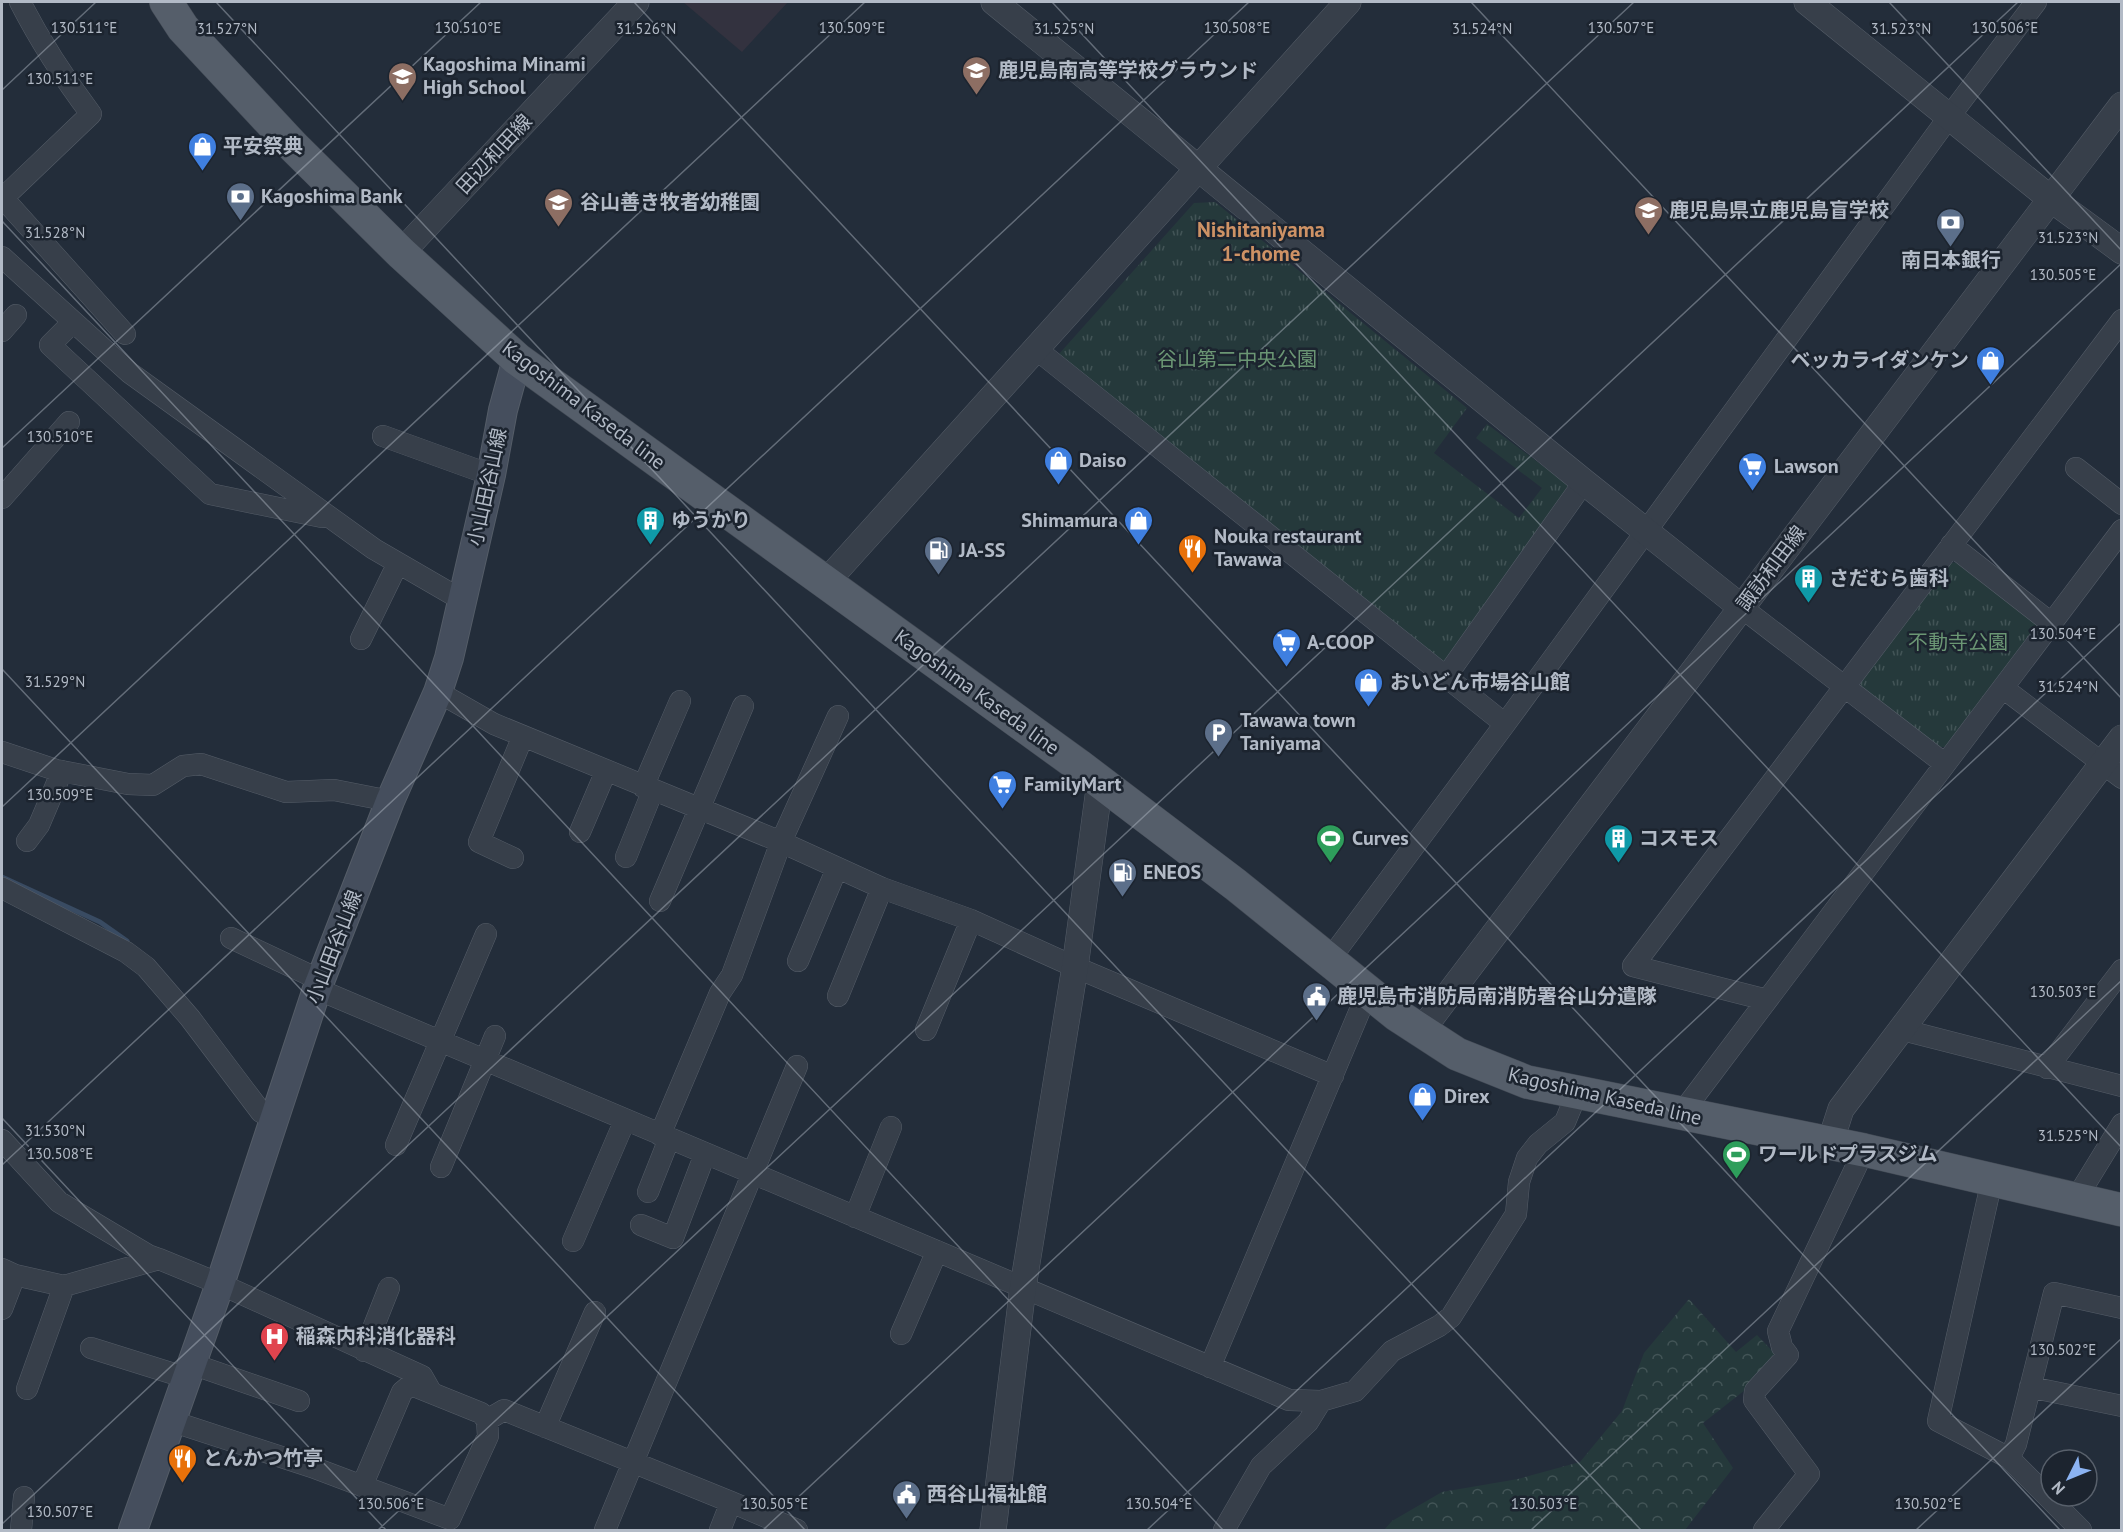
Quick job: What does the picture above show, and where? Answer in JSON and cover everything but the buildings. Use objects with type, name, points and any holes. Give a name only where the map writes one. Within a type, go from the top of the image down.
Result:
[{"type":"main road","name":"Kagoshima Kaseda line","points":[[166,2],[183,28],[293,146],[401,253],[518,359],[1100,782],[1224,875],[1397,1015],[1448,1049],[1483,1066],[1527,1082],[1864,1150],[2121,1210]]},
{"type":"main road","name":"小山田谷山線","points":[[134,1530],[220,1284],[319,984],[390,801],[438,692],[449,658],[491,475],[503,410],[518,359]]},
{"type":"street","points":[[20,2],[39,38],[91,114],[2,196],[125,334]]},
{"type":"street","name":"田辺和田線","points":[[401,253],[636,2]]},
{"type":"street","points":[[994,2],[1645,531],[1945,764]]},
{"type":"street","points":[[826,582],[1348,2]]},
{"type":"street","points":[[1808,2],[2051,199],[2121,251]]},
{"type":"street","points":[[1330,959],[2036,2]]},
{"type":"street","name":"諏訪和田線","points":[[1421,1031],[2121,105]]},
{"type":"street","points":[[2,257],[129,373],[374,549],[462,600]]},
{"type":"street","points":[[2,331],[16,315]]},
{"type":"street","points":[[1767,1000],[1633,966],[2121,320]]},
{"type":"street","points":[[73,322],[50,345],[210,494],[332,519]]},
{"type":"street","points":[[1036,349],[1505,724]]},
{"type":"street","points":[[2,498],[69,422]]},
{"type":"street","points":[[383,436],[491,475]]},
{"type":"street","points":[[2076,468],[2121,504]]},
{"type":"street","points":[[1446,678],[1584,482]]},
{"type":"street","points":[[1681,1114],[2121,530]]},
{"type":"street","points":[[1951,545],[2051,622]]},
{"type":"street","points":[[361,639],[398,563]]},
{"type":"street","points":[[2003,688],[2112,770]]},
{"type":"street","points":[[438,692],[494,724],[781,843],[882,888],[971,920],[1075,967],[1333,1076]]},
{"type":"street","points":[[626,857],[680,701]]},
{"type":"street","points":[[660,901],[743,706]]},
{"type":"street","points":[[648,1192],[665,1137],[720,993],[732,975],[781,843],[838,716]]},
{"type":"street","points":[[513,858],[479,842],[523,736]]},
{"type":"street","points":[[1830,1143],[1841,1109],[2112,770],[2121,738]]},
{"type":"street","points":[[2,752],[62,771],[128,784],[153,785],[183,766],[201,764],[286,792],[334,790],[390,801]]},
{"type":"street","points":[[27,841],[39,825],[62,771]]},
{"type":"street","points":[[580,832],[606,771]]},
{"type":"street","points":[[993,1530],[1023,1287],[1075,967],[1100,782]]},
{"type":"street","points":[[798,961],[837,868]]},
{"type":"street","points":[[2,888],[126,952],[146,967],[190,1018],[261,1113],[273,1119]]},
{"type":"street","points":[[838,996],[882,888]]},
{"type":"street","points":[[926,1030],[971,920]]},
{"type":"street","points":[[396,1145],[486,934]]},
{"type":"street","points":[[231,938],[319,984],[440,1041],[1289,1400],[1321,1401],[1355,1391],[1392,1351],[1439,1326],[1450,1317],[1516,1214],[1519,1182],[1527,1158],[1538,1144],[1565,1122],[1576,1093]]},
{"type":"street","points":[[2047,1068],[2121,970]]},
{"type":"street","points":[[1210,1367],[1368,991]]},
{"type":"street","points":[[1903,1030],[2121,1086]]},
{"type":"street","points":[[441,1167],[495,1036]]},
{"type":"street","points":[[605,1530],[632,1462],[802,1068]]},
{"type":"street","points":[[573,1241],[625,1120]]},
{"type":"street","points":[[2076,1199],[2121,1124]]},
{"type":"street","points":[[855,1217],[891,1127]]},
{"type":"street","points":[[2,1140],[59,1202],[148,1255],[220,1284],[422,1376],[433,1394]]},
{"type":"street","points":[[1764,1530],[1809,1474],[1754,1400],[1755,1391],[1788,1355],[1782,1347],[1778,1331],[1864,1150]]},
{"type":"street","points":[[641,1225],[673,1238],[705,1154]]},
{"type":"street","points":[[1992,1180],[1938,1421],[2008,1458],[2081,1530]]},
{"type":"street","points":[[901,1334],[937,1251]]},
{"type":"street","points":[[2,1309],[8,1272],[64,1286],[159,1259]]},
{"type":"street","points":[[27,1389],[64,1286]]},
{"type":"street","points":[[364,1351],[389,1288]]},
{"type":"street","points":[[2008,1458],[2016,1444],[2054,1293],[2121,1308]]},
{"type":"street","points":[[545,1427],[595,1312]]},
{"type":"street","points":[[91,1348],[189,1371],[299,1401]]},
{"type":"street","points":[[171,1422],[312,1467],[362,1486],[450,1519],[488,1436],[487,1420],[481,1413],[414,1386],[408,1387],[402,1392],[362,1486]]},
{"type":"street","points":[[2030,1388],[2121,1406]]},
{"type":"street","points":[[1224,1530],[1262,1466],[1308,1422],[1321,1401]]},
{"type":"street","points":[[487,1420],[504,1410],[797,1530]]},
{"type":"street","points":[[21,1530],[24,1497]]},
{"type":"street","points":[[720,1530],[731,1502]]},
{"type":"shaded area","points":[[683,2],[788,2],[742,52]]},
{"type":"green space","name":"谷山第二中央公園","points":[[1215,202],[1467,408],[1434,453],[1519,518],[1542,488],[1476,438],[1487,424],[1567,484],[1568,497],[1447,663],[1436,662],[1059,354],[1194,203]]},
{"type":"green space","name":"不動寺公園","points":[[1957,562],[2035,621],[2037,630],[1948,747],[1939,747],[1860,688],[1861,679],[1947,564]]},
{"type":"green space","points":[[1689,1299],[1736,1352],[1757,1335],[1782,1361],[1703,1423],[1733,1468],[1685,1530],[1384,1530],[1392,1521],[1442,1492],[1518,1479],[1580,1462],[1622,1411],[1644,1353]]},
{"type":"waterway","points":[[2,877],[100,922],[127,941]]},
{"type":"place","name":"鹿児島南高等学校グラウンド","points":[[977,96]]},
{"type":"place","name":"Kagoshima Minami High School","points":[[402,102]]},
{"type":"place","name":"平安祭典","points":[[202,172]]},
{"type":"place","name":"Kagoshima Bank","points":[[240,222]]},
{"type":"place","name":"谷山善き牧者幼稚園","points":[[559,228]]},
{"type":"place","name":"鹿児島県立鹿児島盲学校","points":[[1648,236]]},
{"type":"place","name":"南日本銀行","points":[[1951,248]]},
{"type":"place","name":"ベッカライダンケン","points":[[1990,386]]},
{"type":"place","name":"Daiso","points":[[1058,486]]},
{"type":"place","name":"Lawson","points":[[1753,492]]},
{"type":"place","name":"ゆうかり","points":[[650,546]]},
{"type":"place","name":"Shimamura","points":[[1139,546]]},
{"type":"place","name":"Nouka restaurant Tawawa","points":[[1193,574]]},
{"type":"place","name":"JA-SS","points":[[938,576]]},
{"type":"place","name":"さだむら歯科","points":[[1808,604]]},
{"type":"place","name":"A-COOP","points":[[1286,668]]},
{"type":"place","name":"おいどん市場谷山館","points":[[1369,708]]},
{"type":"place","name":"Tawawa town Taniyama","points":[[1219,758]]},
{"type":"place","name":"FamilyMart","points":[[1003,810]]},
{"type":"place","name":"Curves","points":[[1331,864]]},
{"type":"place","name":"コスモス","points":[[1618,864]]},
{"type":"place","name":"ENEOS","points":[[1122,898]]},
{"type":"place","name":"鹿児島市消防局南消防署谷山分遣隊","points":[[1316,1022]]},
{"type":"place","name":"Direx","points":[[1423,1122]]},
{"type":"place","name":"ワールドプラスジム","points":[[1737,1180]]},
{"type":"place","name":"稲森内科消化器科","points":[[275,1362]]},
{"type":"place","name":"とんかつ竹亭","points":[[182,1484]]},
{"type":"place","name":"西谷山福祉館","points":[[906,1520]]},
{"type":"district","name":"Nishitaniyama 1-chome","points":[[1261,242]]}]
